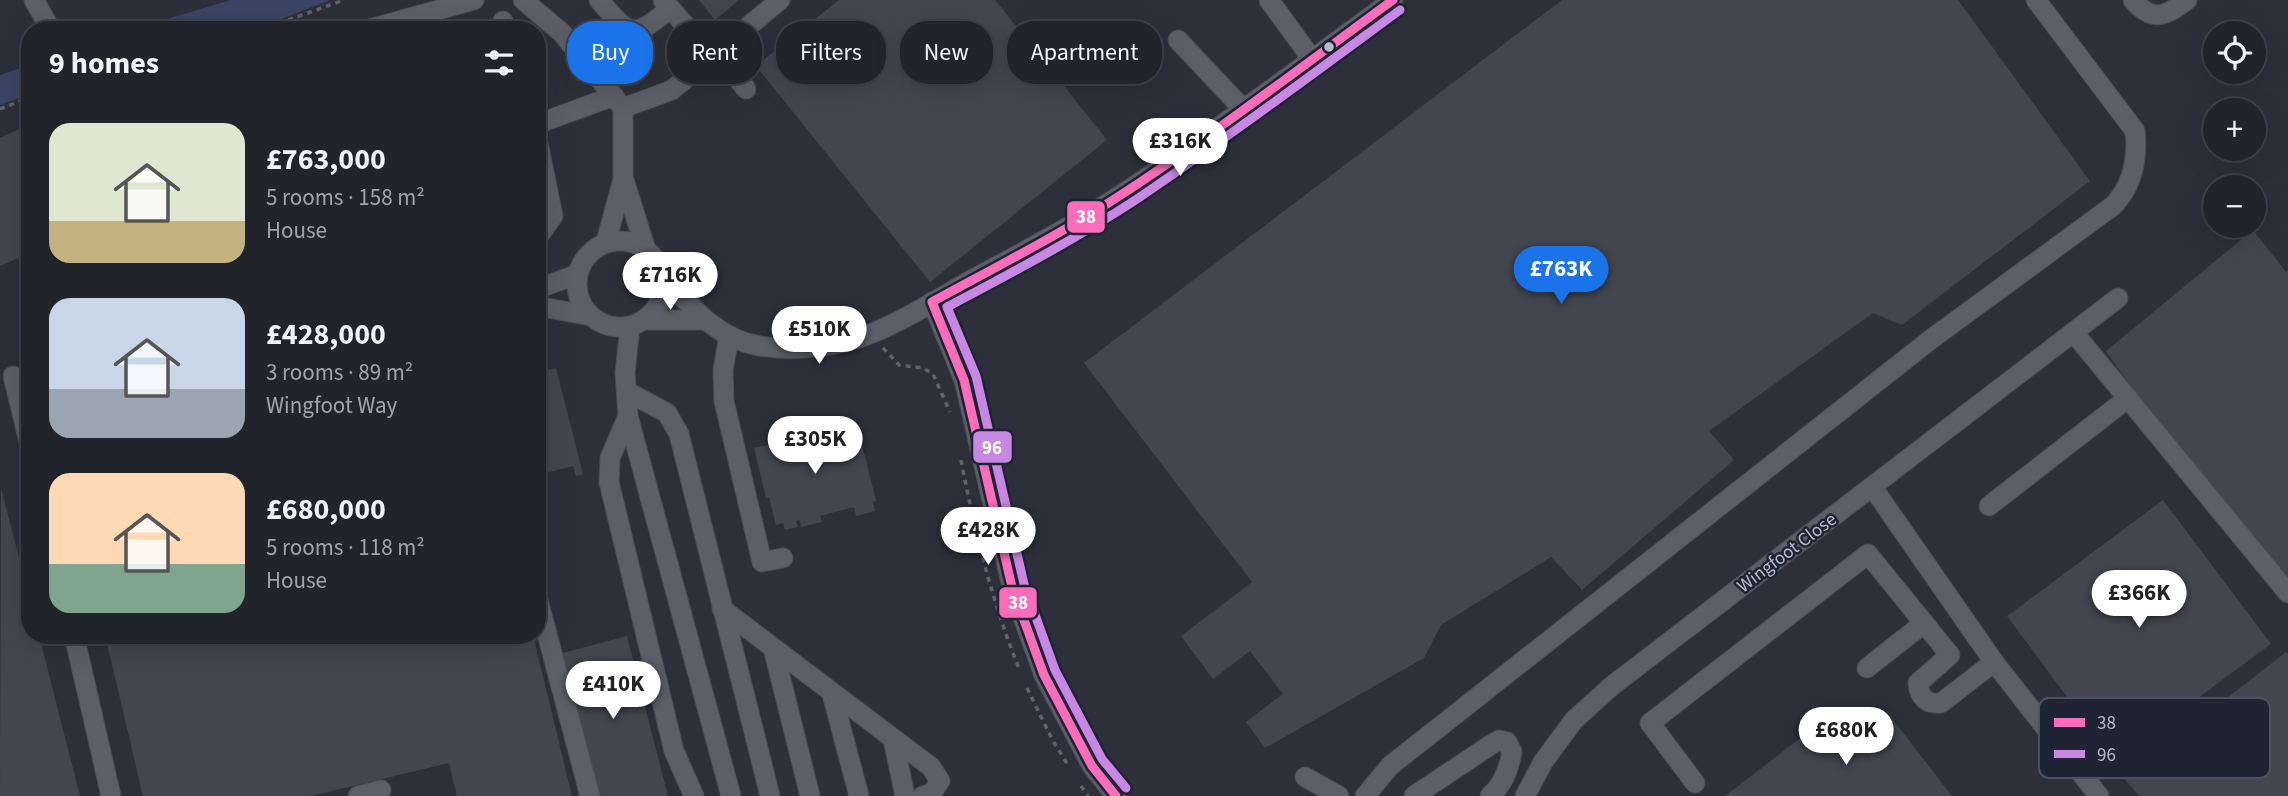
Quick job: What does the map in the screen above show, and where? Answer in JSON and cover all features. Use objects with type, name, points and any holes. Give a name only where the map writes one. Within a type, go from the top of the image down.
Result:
[{"type":"street","points":[[34,0],[46,21]]},
{"type":"street","points":[[398,21],[474,0]]},
{"type":"street","points":[[523,0],[562,33],[619,102],[623,179],[645,247],[660,265],[663,277],[660,302],[653,312],[637,323],[626,382],[628,416],[730,796]]},
{"type":"street","points":[[599,0],[621,26],[631,31],[654,22],[666,4],[683,21]]},
{"type":"street","points":[[755,21],[780,0]]},
{"type":"street","points":[[1269,0],[1312,59]]},
{"type":"street","points":[[663,277],[705,320],[729,336],[758,346],[788,349],[832,345],[874,333],[1026,251],[1128,190],[1393,0]]},
{"type":"street","points":[[1374,794],[1390,766],[1930,340],[2114,205],[2124,194],[2131,178],[2137,150],[2135,131],[2036,0]]},
{"type":"street","points":[[2133,0],[2153,16],[2165,15],[2187,0]]},
{"type":"street","points":[[1178,40],[1243,109]]},
{"type":"street","points":[[546,122],[672,90],[679,84]]},
{"type":"street","points":[[742,84],[746,89]]},
{"type":"street","points":[[606,242],[623,179]]},
{"type":"street","points":[[546,182],[553,216],[546,226]]},
{"type":"street","points":[[645,247],[620,240],[606,242],[593,249],[583,260],[577,289],[582,304],[599,320],[626,382],[667,413],[679,434],[770,796]]},
{"type":"street","points":[[546,286],[578,274]]},
{"type":"street","name":"Wingfoot Close","points":[[1525,796],[1543,762],[1574,720],[1613,685],[2118,298]]},
{"type":"street","points":[[932,302],[964,380],[1013,587],[1044,675],[1092,766],[1116,796]]},
{"type":"street","points":[[546,308],[599,320],[637,323],[705,320]]},
{"type":"street","points":[[2074,333],[2288,593]]},
{"type":"street","points":[[729,336],[723,370],[724,401],[762,562],[783,558]]},
{"type":"street","points":[[14,375],[21,406]]},
{"type":"street","points":[[1989,506],[2128,398]]},
{"type":"street","points":[[628,416],[610,458],[609,482],[674,751],[694,796]]},
{"type":"street","points":[[1872,488],[1993,662],[2039,720]]},
{"type":"street","points":[[1695,783],[1650,723],[1868,554],[1950,655],[1918,683],[1921,695],[1929,703],[1941,703],[1993,662]]},
{"type":"street","points":[[722,609],[931,767],[940,781],[932,793],[923,796]]},
{"type":"street","points":[[1867,668],[1924,623]]},
{"type":"street","points":[[546,630],[590,796]]},
{"type":"street","points":[[76,644],[111,796]]},
{"type":"street","points":[[773,648],[810,796]]},
{"type":"street","points":[[832,694],[859,796]]},
{"type":"street","points":[[893,739],[905,796]]},
{"type":"street","points":[[1414,796],[1499,740],[1507,742],[1512,752],[1508,771],[1490,796]]},
{"type":"street","points":[[1305,777],[1339,796]]},
{"type":"street","points":[[2085,778],[2099,796]]},
{"type":"street","points":[[358,796],[381,790]]},
{"type":"path","points":[[285,21],[344,0]]},
{"type":"path","points":[[0,109],[21,101]]},
{"type":"water","points":[[231,0],[330,0],[274,21],[160,21]]},
{"type":"water","points":[[21,68],[21,97],[0,105],[0,75]]},
{"type":"building","points":[[699,0],[739,0],[715,20]]},
{"type":"building","points":[[839,0],[995,0],[1012,21],[1007,21],[1007,84],[1062,84],[1107,140],[930,282],[762,73],[762,61],[776,50],[776,84],[886,84],[886,21],[813,21]]},
{"type":"building","points":[[1562,0],[1958,0],[2090,181],[1902,325],[1873,313],[1709,431],[1734,460],[1582,590],[1551,557],[1441,625],[1424,658],[1265,748],[1246,722],[1283,694],[1250,651],[1213,679],[1181,636],[1252,582],[1084,363]]},
{"type":"building","points":[[21,128],[21,257],[0,266],[0,138]]},
{"type":"building","points":[[2243,238],[2259,238],[2286,272],[2288,270],[2288,590],[2198,482],[2106,351]]},
{"type":"building","points":[[556,368],[583,474],[576,476],[573,466],[546,473],[546,371]]},
{"type":"building","points":[[781,424],[788,427],[791,440],[857,424],[876,501],[873,502],[875,511],[856,516],[854,507],[820,516],[822,522],[801,527],[800,520],[796,521],[798,527],[785,530],[783,523],[776,525],[769,497],[766,498],[754,448],[777,443],[774,431],[776,426]]},
{"type":"building","points":[[1,488],[21,565],[21,644],[41,644],[80,796],[0,796]]},
{"type":"building","points":[[2163,500],[2271,644],[2198,698],[2068,698],[2007,616]]},
{"type":"building","points":[[627,636],[668,796],[593,796],[559,654]]},
{"type":"building","points":[[107,644],[535,644],[572,796],[457,796],[449,763],[311,796],[143,796]]},
{"type":"building","points":[[2286,652],[2288,654],[2288,796],[2139,796],[2124,778],[2270,778],[2270,698],[2227,698]]},
{"type":"building","points":[[1829,716],[1852,746],[1890,716],[1952,796],[1725,796]]},
{"type":"transit line","name":"38","points":[[1116,796],[1092,766],[1044,675],[1012,587],[964,380],[932,302],[1057,234],[1130,189],[1230,120],[1393,0]]},
{"type":"transit line","name":"96","points":[[1126,788],[1102,759],[1055,670],[1024,584],[976,376],[947,307],[1067,242],[1137,199],[1400,10]]}]
